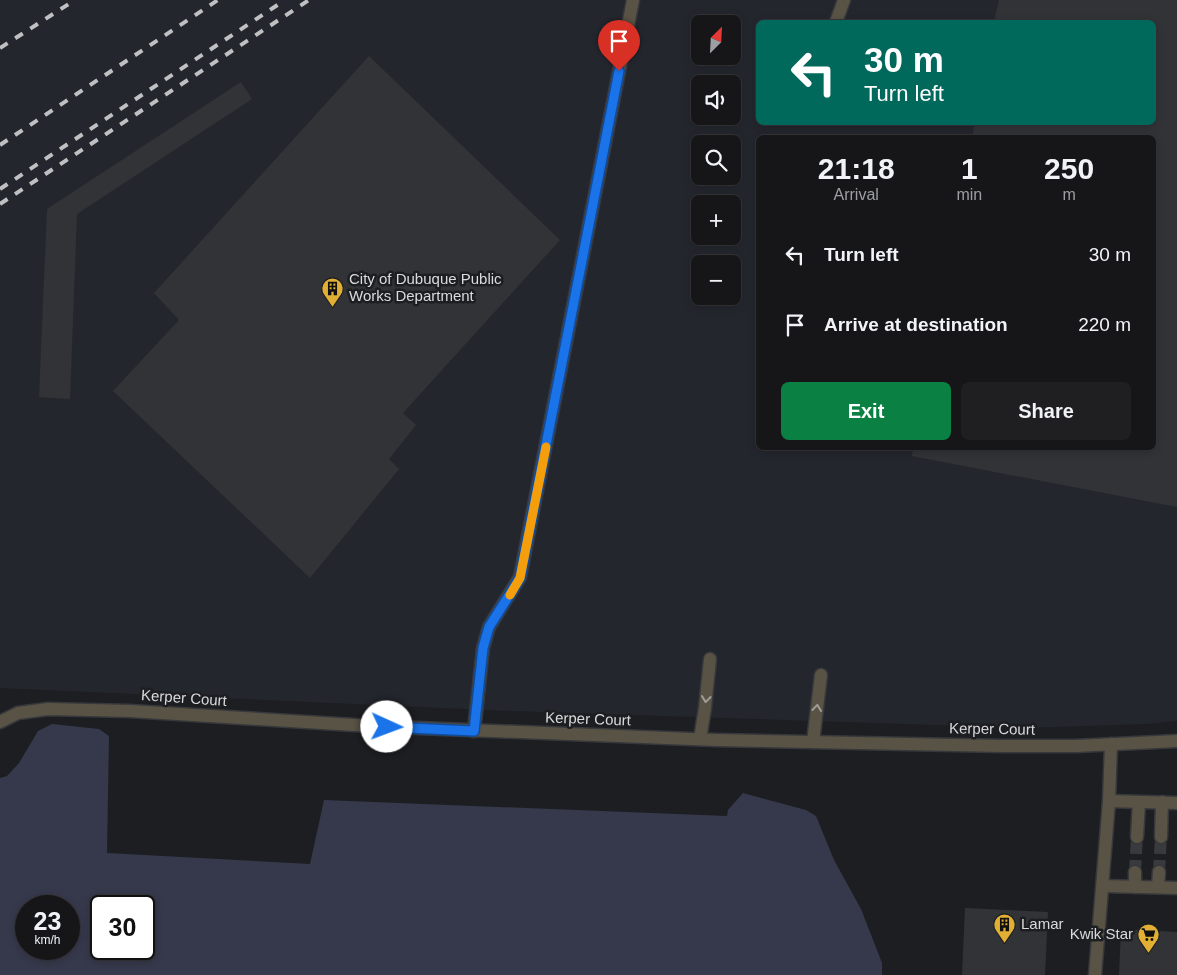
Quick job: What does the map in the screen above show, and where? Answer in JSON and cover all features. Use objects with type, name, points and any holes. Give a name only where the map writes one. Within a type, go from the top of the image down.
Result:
[{"type":"street","points":[[474,731],[483,648],[489,627],[520,578],[633,0]]},
{"type":"street","points":[[837,20],[844,0]]},
{"type":"street","points":[[700,739],[710,659]]},
{"type":"street","points":[[813,742],[822,675]]},
{"type":"street","name":"Kerper Court","points":[[0,722],[18,713],[48,709],[130,711],[322,724],[474,731],[700,739],[1003,746],[1076,746],[1177,741]]},
{"type":"street","points":[[1095,975],[1109,801],[1111,744]]},
{"type":"street","points":[[1109,801],[1177,803]]},
{"type":"street","points":[[1137,837],[1139,802]]},
{"type":"street","points":[[1161,837],[1162,802]]},
{"type":"street","points":[[1135,872],[1135,887]]},
{"type":"street","points":[[1158,887],[1159,872]]},
{"type":"street","points":[[1103,886],[1177,888]]},
{"type":"shaded area","points":[[0,0],[1177,0],[1177,721],[1146,724],[1024,728],[512,711],[0,688]]},
{"type":"shaded area","points":[[52,724],[99,729],[109,736],[107,853],[310,864],[324,800],[727,816],[728,810],[743,793],[806,810],[816,816],[834,860],[861,909],[882,963],[882,975],[0,975],[0,778],[7,776],[19,763],[38,731]]},
{"type":"building","points":[[999,0],[1177,0],[1177,507],[912,456],[913,450],[1156,450],[1156,135],[973,135],[974,125],[1156,125],[1156,20],[994,20]]},
{"type":"building","name":"City of Dubuque Public Works Department","points":[[369,56],[560,240],[403,413],[416,425],[389,459],[399,469],[310,578],[113,391],[179,320],[154,293]]},
{"type":"building","points":[[241,82],[252,99],[77,214],[70,399],[39,397],[47,209]]},
{"type":"building","name":"Lamar","points":[[965,908],[1048,912],[1045,975],[962,975]]},
{"type":"building","name":"Kwik Star","points":[[1121,929],[1177,932],[1177,975],[1119,975]]},
{"type":"tunnel","points":[[1135,872],[1137,837]]},
{"type":"tunnel","points":[[1159,872],[1161,837]]},
{"type":"railway","points":[[0,48],[75,0]]},
{"type":"railway","points":[[0,145],[218,0]]},
{"type":"railway","points":[[0,189],[285,0]]},
{"type":"railway","points":[[0,204],[309,0]]},
{"type":"slow traffic","points":[[510,595],[520,578],[546,447]]},
{"type":"place","name":"City of Dubuque Public Works Department","points":[[333,307]]},
{"type":"place","name":"Lamar","points":[[1005,943]]},
{"type":"place","name":"Kwik Star","points":[[1149,953]]},
{"type":"route","points":[[387,727],[474,731],[483,648],[489,627],[520,578],[619,71]]}]
